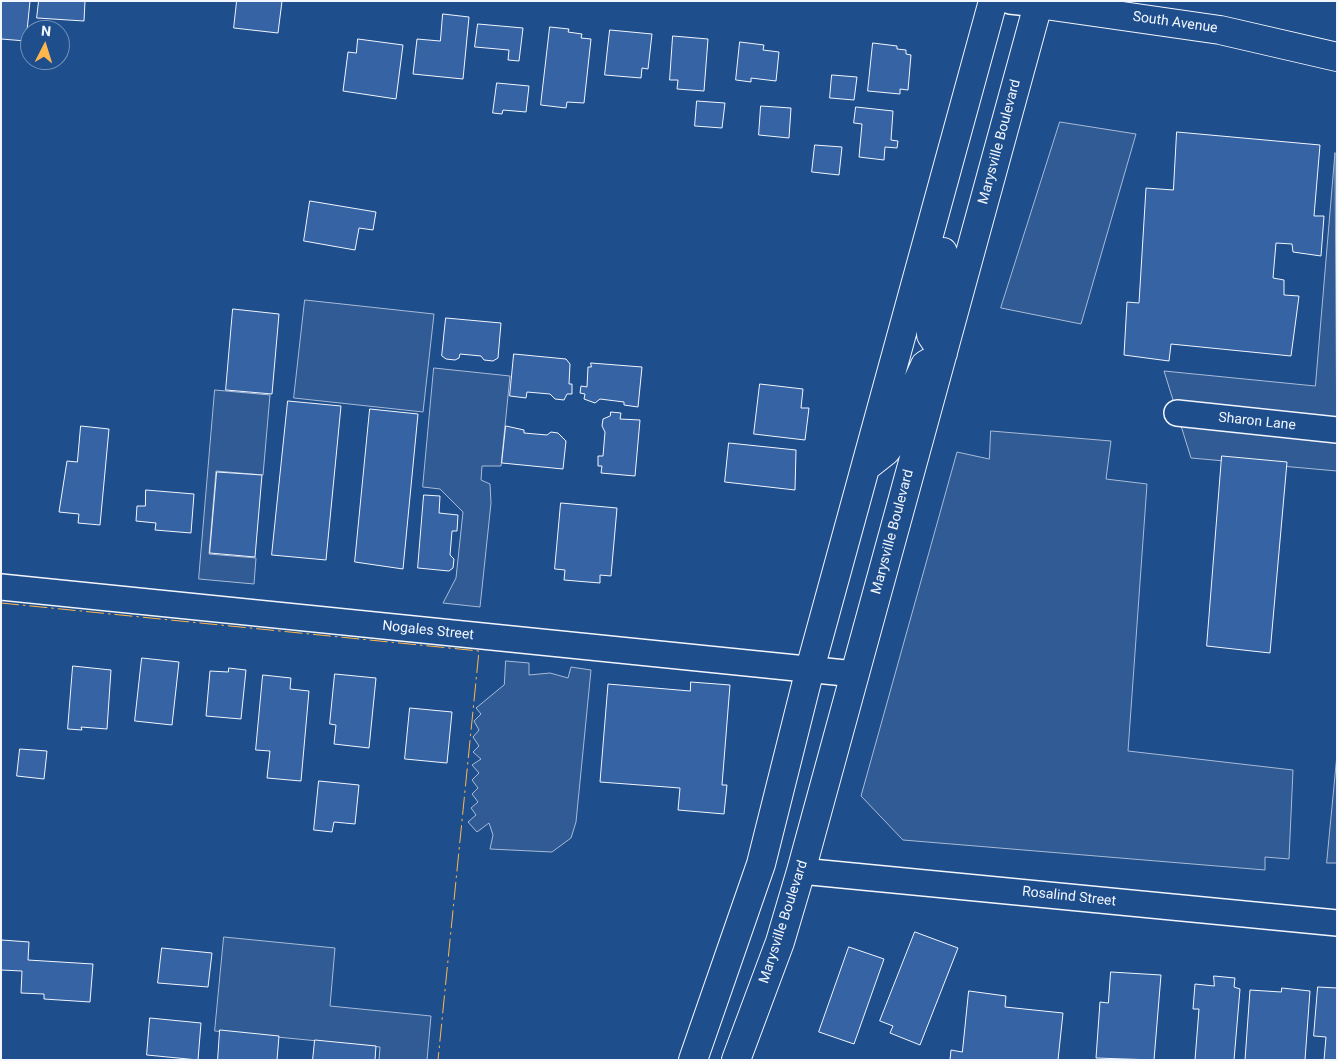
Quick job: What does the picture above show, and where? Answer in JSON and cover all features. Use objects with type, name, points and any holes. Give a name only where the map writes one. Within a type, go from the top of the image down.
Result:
[{"type":"main road","points":[[693,1060],[761,864],[810,669],[993,1]]},
{"type":"main road","name":"South Avenue","points":[[1038,3],[1220,30],[1337,57]]},
{"type":"main road","name":"Marysville Boulevard","points":[[736,1060],[780,942],[801,871],[944,353],[1038,3]]},
{"type":"main road","points":[[866,466],[886,451],[893,441],[903,413],[925,365],[944,353],[931,335],[931,308],[943,242],[940,232],[933,222]]},
{"type":"main road","points":[[761,864],[801,871]]},
{"type":"street","name":"South Avenue","points":[[1010,1],[1038,3]]},
{"type":"street","name":"Sharon Lane","points":[[1177,414],[1337,430]]},
{"type":"street","name":"Nogales Street","points":[[1,587],[856,674]]},
{"type":"street","name":"Rosalind Street","points":[[801,871],[1337,923]]},
{"type":"shaded area","points":[[1060,122],[1136,134],[1081,324],[1001,308]]},
{"type":"shaded area","points":[[1335,153],[1337,471],[1191,458],[1164,371],[1315,386]]},
{"type":"shaded area","points":[[305,300],[434,314],[423,412],[294,398]]},
{"type":"shaded area","points":[[434,368],[510,376],[501,466],[482,466],[481,480],[490,484],[491,503],[480,607],[443,603],[456,578],[463,512],[440,489],[423,487]]},
{"type":"shaded area","points":[[215,390],[270,395],[263,475],[216,471],[209,554],[256,558],[254,584],[199,579]]},
{"type":"shaded area","points":[[991,431],[1111,441],[1106,479],[1147,484],[1128,751],[1293,770],[1289,859],[1265,857],[1265,870],[903,840],[861,796],[957,452],[989,459]]},
{"type":"shaded area","points":[[506,661],[529,663],[529,675],[550,673],[568,678],[571,667],[591,670],[576,822],[571,838],[552,852],[490,849],[493,835],[489,823],[477,832],[468,822],[476,815],[471,808],[478,802],[472,794],[478,788],[472,780],[479,773],[472,765],[481,759],[473,752],[479,746],[473,737],[479,730],[474,721],[481,714],[476,708],[504,685]]},
{"type":"shaded area","points":[[1337,755],[1337,863],[1327,863]]},
{"type":"shaded area","points":[[224,937],[335,948],[330,1006],[431,1016],[427,1060],[379,1060],[380,1047],[215,1031]]},
{"type":"building","points":[[1,1],[30,1],[28,20],[20,20],[20,41],[1,39]]},
{"type":"building","points":[[39,1],[85,1],[84,21],[37,18]]},
{"type":"building","points":[[237,1],[282,1],[278,33],[234,28]]},
{"type":"building","points":[[443,14],[469,17],[463,79],[413,74],[417,39],[440,41]]},
{"type":"building","points":[[478,24],[523,28],[519,61],[508,60],[509,50],[475,47]]},
{"type":"building","points":[[550,27],[569,29],[568,32],[582,34],[581,38],[591,39],[584,103],[567,102],[566,108],[541,105]]},
{"type":"building","points":[[610,30],[652,34],[648,69],[642,68],[641,78],[605,75]]},
{"type":"building","points":[[673,36],[708,39],[704,91],[677,89],[678,80],[670,80]]},
{"type":"building","points":[[358,39],[403,45],[396,99],[343,91],[348,52],[356,53]]},
{"type":"building","points":[[740,42],[764,45],[763,50],[779,52],[776,81],[751,78],[751,82],[736,80]]},
{"type":"building","points":[[873,43],[897,46],[897,49],[906,50],[906,54],[911,55],[908,90],[900,89],[900,94],[868,91]]},
{"type":"building","points":[[832,75],[857,77],[854,100],[830,98]]},
{"type":"building","points":[[497,83],[529,86],[526,112],[503,110],[502,114],[493,113]]},
{"type":"building","points":[[697,101],[725,103],[722,128],[695,126]]},
{"type":"building","points":[[761,106],[791,108],[789,138],[759,135]]},
{"type":"building","points":[[856,107],[893,111],[891,140],[898,141],[897,148],[885,147],[884,160],[859,157],[862,124],[854,123]]},
{"type":"building","points":[[1177,132],[1320,145],[1314,216],[1324,216],[1321,256],[1293,252],[1292,244],[1276,243],[1273,278],[1284,280],[1284,295],[1299,296],[1291,356],[1171,344],[1169,361],[1124,355],[1127,302],[1139,303],[1146,188],[1173,190]]},
{"type":"building","points":[[815,145],[842,147],[839,175],[812,172]]},
{"type":"building","points":[[310,201],[376,212],[373,230],[359,228],[355,250],[304,241]]},
{"type":"building","points":[[233,309],[279,314],[272,394],[226,390]]},
{"type":"building","points":[[446,318],[501,323],[498,358],[493,361],[484,360],[481,356],[460,354],[459,358],[455,360],[446,359],[442,356]]},
{"type":"building","points":[[514,354],[566,359],[570,364],[569,384],[572,384],[572,394],[567,394],[564,400],[555,399],[550,394],[527,392],[526,398],[510,396]]},
{"type":"building","points":[[591,363],[642,367],[638,407],[624,405],[624,402],[600,399],[595,403],[584,399],[585,394],[580,393],[581,386],[587,387],[588,367],[591,367]]},
{"type":"building","points":[[760,384],[803,389],[801,408],[809,408],[805,440],[754,434]]},
{"type":"building","points":[[288,401],[341,406],[326,560],[272,555]]},
{"type":"building","points":[[370,409],[418,414],[403,569],[355,562]]},
{"type":"building","points":[[611,412],[621,413],[620,419],[640,420],[635,476],[601,473],[602,466],[598,466],[598,456],[603,456],[605,432],[602,426],[603,419],[610,416]]},
{"type":"building","points":[[81,426],[109,429],[100,525],[78,523],[79,514],[59,512],[67,461],[77,462]]},
{"type":"building","points":[[506,426],[524,430],[524,433],[547,435],[551,432],[558,433],[566,441],[563,469],[502,463]]},
{"type":"building","points":[[729,443],[796,450],[795,490],[725,482]]},
{"type":"building","points":[[1222,456],[1287,462],[1270,653],[1207,646]]},
{"type":"building","points":[[217,472],[262,475],[255,557],[210,553]]},
{"type":"building","points":[[146,490],[194,494],[191,533],[155,530],[156,523],[136,521],[137,506],[145,506]]},
{"type":"building","points":[[424,495],[440,496],[439,513],[458,515],[457,531],[452,531],[450,555],[454,559],[453,568],[449,571],[418,568]]},
{"type":"building","points":[[561,503],[617,508],[611,576],[600,575],[600,583],[564,580],[565,570],[555,569]]},
{"type":"building","points":[[142,658],[179,662],[172,725],[135,721]]},
{"type":"building","points":[[73,666],[111,670],[107,729],[81,727],[82,730],[68,729]]},
{"type":"building","points":[[229,668],[246,670],[241,719],[206,716],[210,671],[228,672]]},
{"type":"building","points":[[335,674],[376,678],[369,748],[334,744],[336,725],[330,724]]},
{"type":"building","points":[[263,675],[291,678],[290,689],[309,691],[301,781],[267,778],[270,751],[256,750]]},
{"type":"building","points":[[691,682],[730,685],[722,785],[727,785],[724,814],[678,810],[680,788],[600,782],[608,684],[690,691]]},
{"type":"building","points":[[410,708],[452,712],[447,763],[405,759]]},
{"type":"building","points":[[20,749],[47,751],[44,779],[17,776]]},
{"type":"building","points":[[319,781],[359,785],[355,824],[334,822],[332,832],[314,830]]},
{"type":"building","points":[[915,932],[958,948],[920,1045],[890,1033],[893,1026],[880,1021]]},
{"type":"building","points":[[2,940],[29,942],[28,960],[93,964],[90,1002],[44,999],[44,994],[21,993],[22,971],[1,970]]},
{"type":"building","points":[[849,947],[884,959],[854,1044],[819,1032]]},
{"type":"building","points":[[162,948],[212,953],[208,987],[158,983]]},
{"type":"building","points":[[1111,972],[1161,975],[1154,1060],[1096,1058],[1100,1002],[1108,1003]]},
{"type":"building","points":[[1214,976],[1235,978],[1234,987],[1240,989],[1234,1060],[1195,1060],[1199,1009],[1193,1009],[1195,984],[1214,986]]},
{"type":"building","points":[[1318,987],[1337,988],[1337,1060],[1324,1060],[1326,1037],[1314,1036]]},
{"type":"building","points":[[1282,988],[1310,991],[1305,1060],[1245,1060],[1250,990],[1281,992]]},
{"type":"building","points":[[969,991],[1006,996],[1005,1007],[1063,1013],[1058,1060],[950,1060],[951,1050],[962,1052]]},
{"type":"building","points":[[150,1018],[201,1023],[198,1060],[147,1055]]},
{"type":"building","points":[[220,1030],[279,1036],[277,1060],[218,1060]]},
{"type":"building","points":[[315,1040],[376,1046],[375,1060],[313,1060]]},
{"type":"power","points":[[1,603],[479,651],[438,1060]]}]
